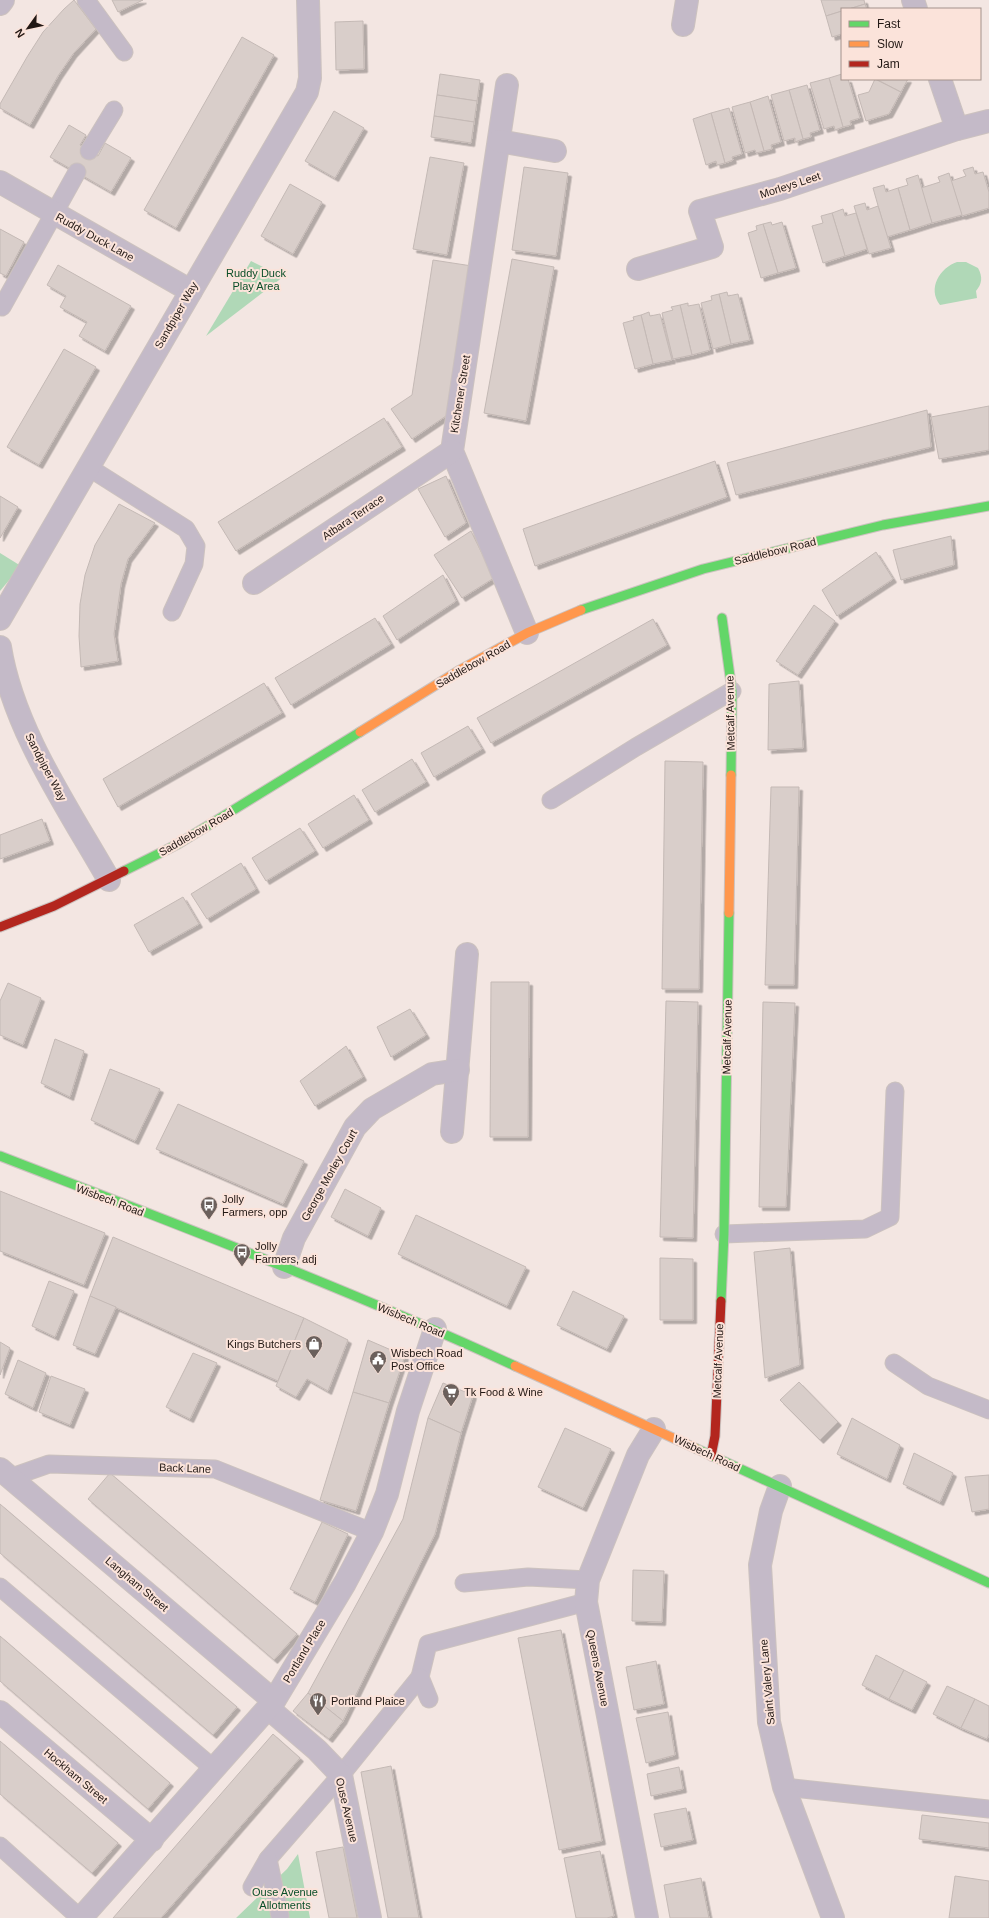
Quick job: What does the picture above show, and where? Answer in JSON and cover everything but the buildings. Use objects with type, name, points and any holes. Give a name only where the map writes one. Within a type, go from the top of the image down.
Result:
[{"type":"street","points":[[0,4],[3,0]]},
{"type":"street","name":"Sandpiper Way","points":[[0,619],[307,92],[310,78],[308,0]]},
{"type":"street","points":[[684,25],[687,0]]},
{"type":"street","points":[[940,80],[957,129]]},
{"type":"street","name":"Kitchener Street","points":[[452,451],[507,85]]},
{"type":"street","name":"Morleys Leet","points":[[638,269],[712,247],[700,211],[780,189],[957,129],[989,120]]},
{"type":"street","points":[[499,142],[555,151]]},
{"type":"street","name":"Ruddy Duck Lane","points":[[0,182],[191,291]]},
{"type":"street","points":[[452,451],[527,633]]},
{"type":"street","name":"Atbara Terrace","points":[[254,583],[452,451]]},
{"type":"street","name":"Saddlebow Road","points":[[0,927],[54,906],[109,880],[206,828],[460,670],[527,633],[596,604],[703,569],[883,525],[989,506]]},
{"type":"street","name":"Metcalf Avenue","points":[[711,1456],[715,1436],[724,1234],[732,691],[722,618]]},
{"type":"street","name":"Sandpiper Way","points":[[0,647],[7,682],[21,717],[44,765],[109,880]]},
{"type":"street","points":[[452,1132],[467,954]]},
{"type":"street","name":"George Morley Court","points":[[284,1268],[294,1238],[354,1127],[372,1108],[432,1074],[458,1070]]},
{"type":"street","name":"Wisbech Road","points":[[0,1156],[434,1329],[989,1582]]},
{"type":"street","name":"Portland Place","points":[[81,1918],[152,1840],[213,1768],[271,1705],[345,1583],[372,1532],[387,1494],[408,1411],[434,1329]]},
{"type":"street","name":"Queens Avenue","points":[[647,1918],[586,1602],[588,1580],[638,1455],[654,1429]]},
{"type":"street","name":"Langham Street","points":[[6,1473],[271,1705]]},
{"type":"street","name":"Saint Valery Lane","points":[[780,1486],[771,1511],[760,1565],[769,1722],[784,1787],[832,1918]]},
{"type":"street","name":"Ouse Avenue","points":[[271,1705],[341,1774],[370,1918]]},
{"type":"street","name":"Hockham Street","points":[[0,1712],[152,1840]]},
{"type":"lane","points":[[86,0],[124,52]]},
{"type":"lane","points":[[89,151],[114,110]]},
{"type":"lane","points":[[2,307],[77,172]]},
{"type":"lane","points":[[88,467],[186,529],[196,546],[194,564],[172,612]]},
{"type":"lane","points":[[551,800],[636,747],[732,691]]},
{"type":"lane","points":[[724,1234],[865,1229],[890,1217],[895,1091]]},
{"type":"lane","points":[[894,1363],[928,1386],[989,1410]]},
{"type":"lane","name":"Back Lane","points":[[6,1473],[49,1464],[215,1469],[372,1532]]},
{"type":"lane","points":[[464,1582],[528,1577],[588,1580]]},
{"type":"lane","points":[[0,1587],[213,1768]]},
{"type":"lane","points":[[252,1887],[268,1858],[341,1774],[420,1677],[428,1644],[586,1602]]},
{"type":"lane","points":[[420,1677],[429,1699]]},
{"type":"lane","points":[[784,1787],[989,1808]]},
{"type":"lane","points":[[0,1846],[81,1918]]},
{"type":"lane","points":[[268,1858],[280,1916]]},
{"type":"green space","name":"Ruddy Duck Play Area","points":[[251,261],[283,277],[206,336]]},
{"type":"green space","points":[[957,262],[966,262],[978,268],[981,274],[981,280],[980,286],[976,291],[977,298],[940,305],[936,299],[935,292],[937,279],[945,269]]},
{"type":"green space","points":[[0,553],[21,566],[0,591]]},
{"type":"green space","name":"Ouse Avenue Allotments","points":[[298,1854],[310,1918],[236,1918],[287,1869]]},
{"type":"traffic: fast","points":[[581,610],[703,569],[883,525],[989,506]]},
{"type":"traffic: fast","points":[[722,618],[732,691],[731,775]]},
{"type":"traffic: fast","points":[[124,871],[178,844],[360,732]]},
{"type":"traffic: fast","points":[[721,1301],[724,1234],[729,913]]},
{"type":"traffic: fast","points":[[0,1156],[323,1283],[451,1337],[515,1366]]},
{"type":"traffic: fast","points":[[695,1448],[989,1583]]},
{"type":"traffic: slow","points":[[360,732],[460,670],[527,633],[581,610]]},
{"type":"traffic: slow","points":[[729,913],[731,775]]},
{"type":"traffic: slow","points":[[515,1366],[695,1448]]},
{"type":"traffic: jam","points":[[0,927],[54,906],[124,871]]},
{"type":"traffic: jam","points":[[711,1456],[715,1436],[721,1301]]},
{"type":"place","name":"Jolly Farmers, opp","points":[[209,1220]]},
{"type":"place","name":"Jolly Farmers, adj","points":[[242,1267]]},
{"type":"place","name":"Kings Butchers","points":[[314,1359]]},
{"type":"place","name":"Wisbech Road Post Office","points":[[378,1374]]},
{"type":"place","name":"Tk Food & Wine","points":[[451,1407]]},
{"type":"place","name":"Portland Plaice","points":[[318,1716]]}]
